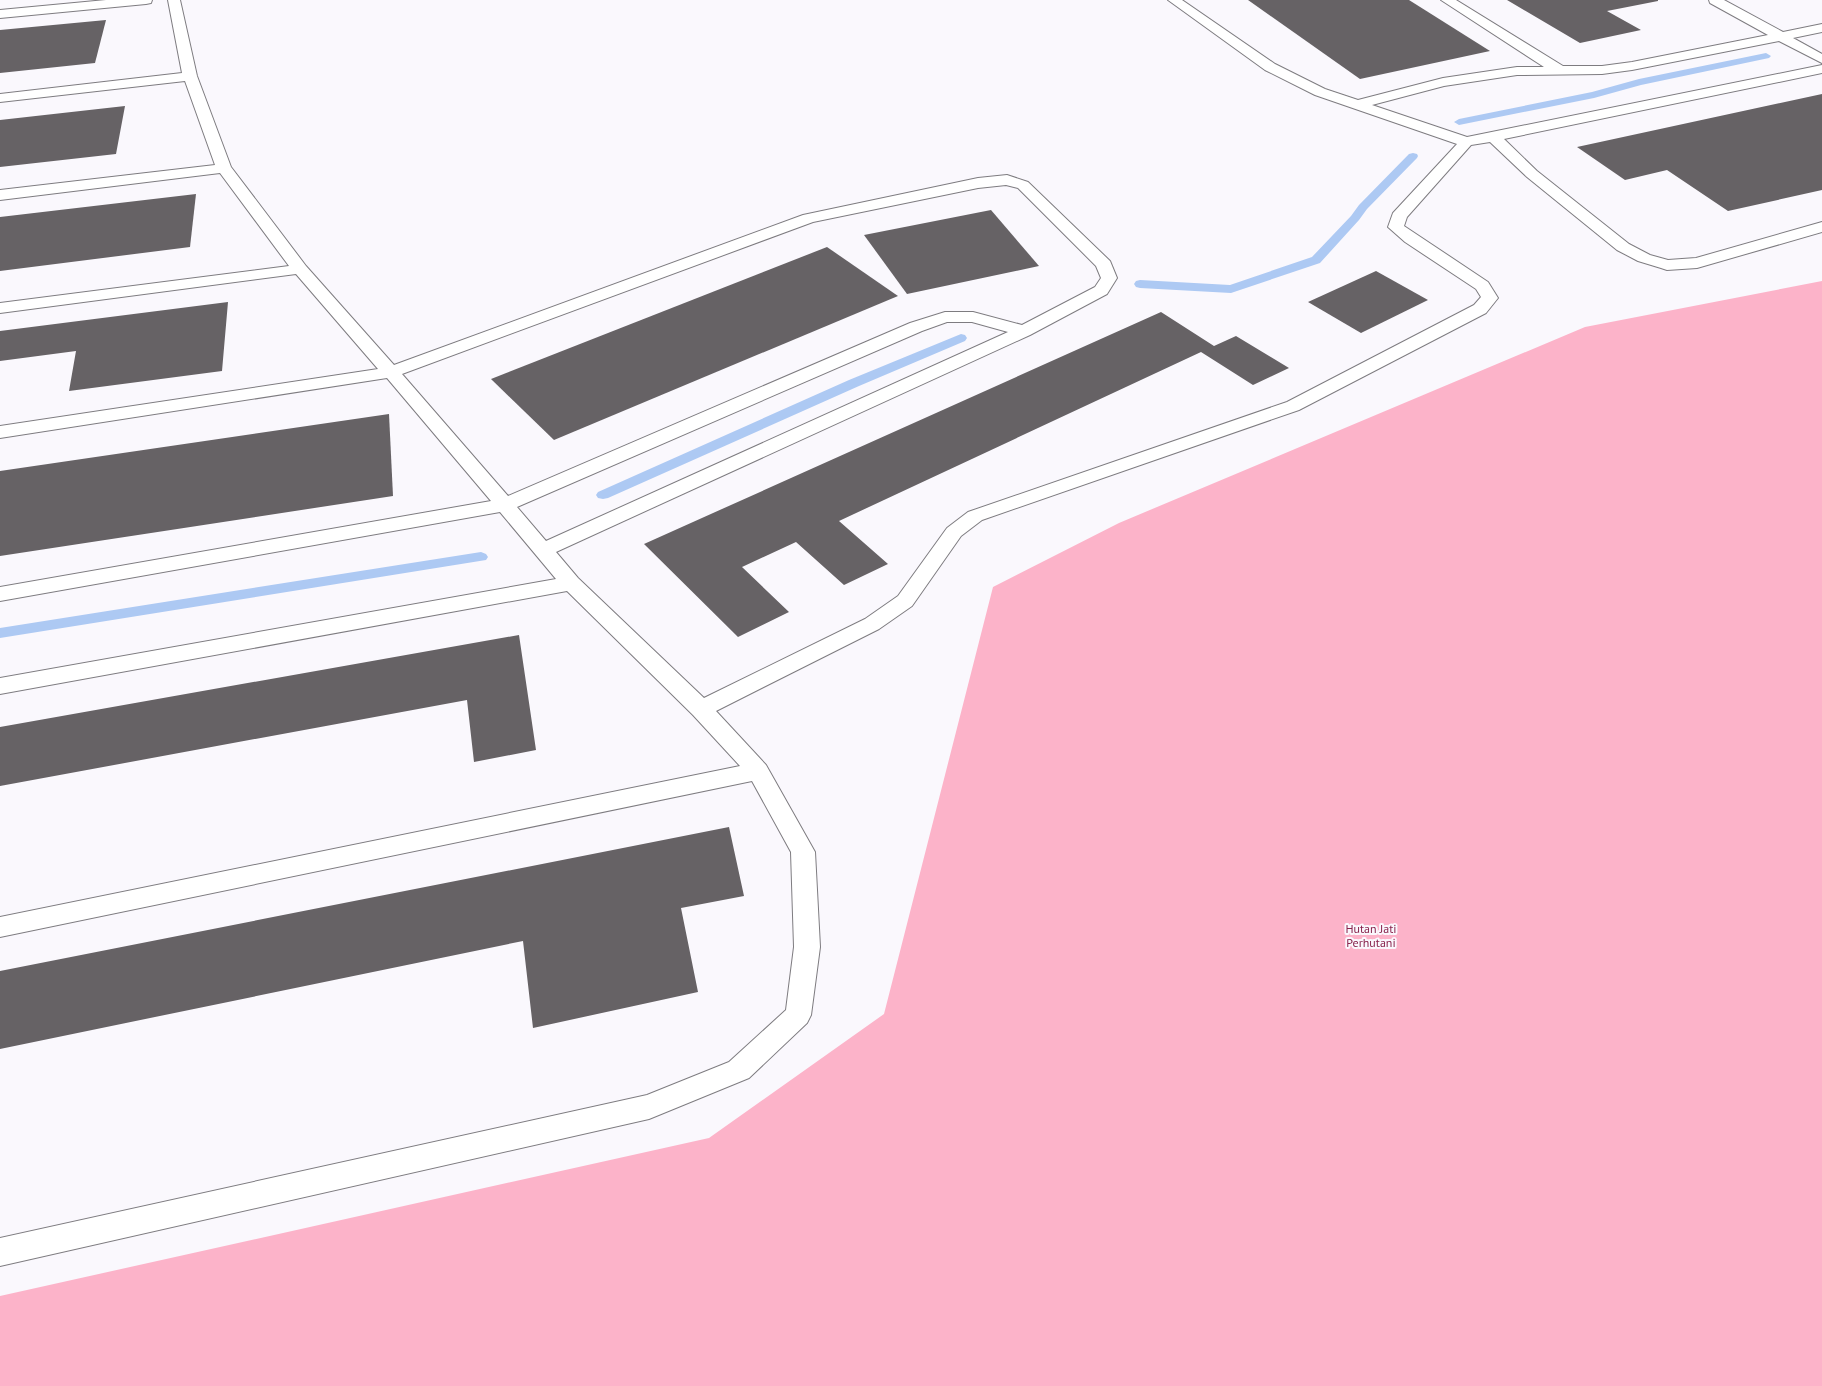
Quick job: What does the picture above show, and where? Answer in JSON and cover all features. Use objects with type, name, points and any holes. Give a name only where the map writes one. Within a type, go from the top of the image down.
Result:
[{"type":"street","points":[[0,14],[146,0]]},
{"type":"street","points":[[0,1252],[648,1107],[739,1070],[798,1015],[807,947],[803,852],[758,771],[701,708],[571,583],[391,372],[300,269],[224,168],[190,76],[174,0]]},
{"type":"street","points":[[1174,0],[1270,68],[1320,92],[1466,142],[1822,68]]},
{"type":"street","points":[[1447,0],[1559,70]]},
{"type":"street","points":[[1715,0],[1822,59]]},
{"type":"street","points":[[1356,105],[1443,82],[1517,71],[1602,70],[1632,66],[1822,28]]},
{"type":"street","points":[[0,98],[190,76]]},
{"type":"street","points":[[1493,137],[1532,174],[1623,247],[1644,258],[1667,265],[1697,263],[1822,227]]},
{"type":"street","points":[[701,708],[872,624],[905,601],[954,532],[975,516],[1293,406],[1480,309],[1490,298],[1482,286],[1411,239],[1396,227],[1399,216],[1466,142]]},
{"type":"street","points":[[0,195],[224,168]]},
{"type":"street","points":[[0,432],[391,372],[809,218],[978,183],[1006,180],[1023,185],[1104,264],[1109,278],[1101,290],[1024,331],[543,550]]},
{"type":"street","points":[[0,308],[300,269]]},
{"type":"street","points":[[0,594],[504,505],[916,327],[945,317],[973,317],[1024,331]]},
{"type":"street","points":[[0,686],[571,583]]},
{"type":"street","points":[[0,928],[758,771]]},
{"type":"green space","name":"Hutan Jati Perhutani","points":[[1822,281],[1822,1386],[0,1386],[0,1296],[709,1138],[884,1014],[993,587],[1119,523],[1585,327]]},
{"type":"building","points":[[1248,0],[1409,0],[1490,51],[1360,79]]},
{"type":"building","points":[[1507,0],[1658,1],[1607,11],[1641,30],[1580,43]]},
{"type":"building","points":[[106,20],[95,63],[0,73],[0,30]]},
{"type":"building","points":[[1822,94],[1822,190],[1728,211],[1667,170],[1625,180],[1577,147]]},
{"type":"building","points":[[125,106],[116,154],[0,167],[0,120]]},
{"type":"building","points":[[196,194],[190,247],[0,271],[0,217]]},
{"type":"building","points":[[991,210],[1039,266],[907,294],[864,235]]},
{"type":"building","points":[[827,247],[898,296],[554,440],[491,379]]},
{"type":"building","points":[[1376,271],[1428,300],[1361,333],[1308,302]]},
{"type":"building","points":[[228,302],[222,371],[69,391],[76,351],[0,361],[0,331]]},
{"type":"building","points":[[1161,312],[1214,346],[1236,336],[1289,368],[1253,385],[1201,352],[839,521],[888,564],[844,585],[796,542],[742,567],[789,612],[738,637],[644,544]]},
{"type":"building","points":[[389,414],[393,496],[0,556],[0,471]]},
{"type":"building","points":[[519,635],[536,750],[474,762],[467,700],[0,786],[0,727]]},
{"type":"building","points":[[729,827],[744,896],[681,908],[698,992],[533,1028],[523,941],[0,1049],[0,971]]},
{"type":"waterway","points":[[1459,122],[1594,95],[1639,82],[1766,56]]},
{"type":"waterway","points":[[1140,284],[1231,289],[1316,260],[1355,218],[1363,207],[1413,156]]},
{"type":"waterway","points":[[603,495],[854,383],[961,338]]},
{"type":"waterway","points":[[0,633],[481,557]]}]
